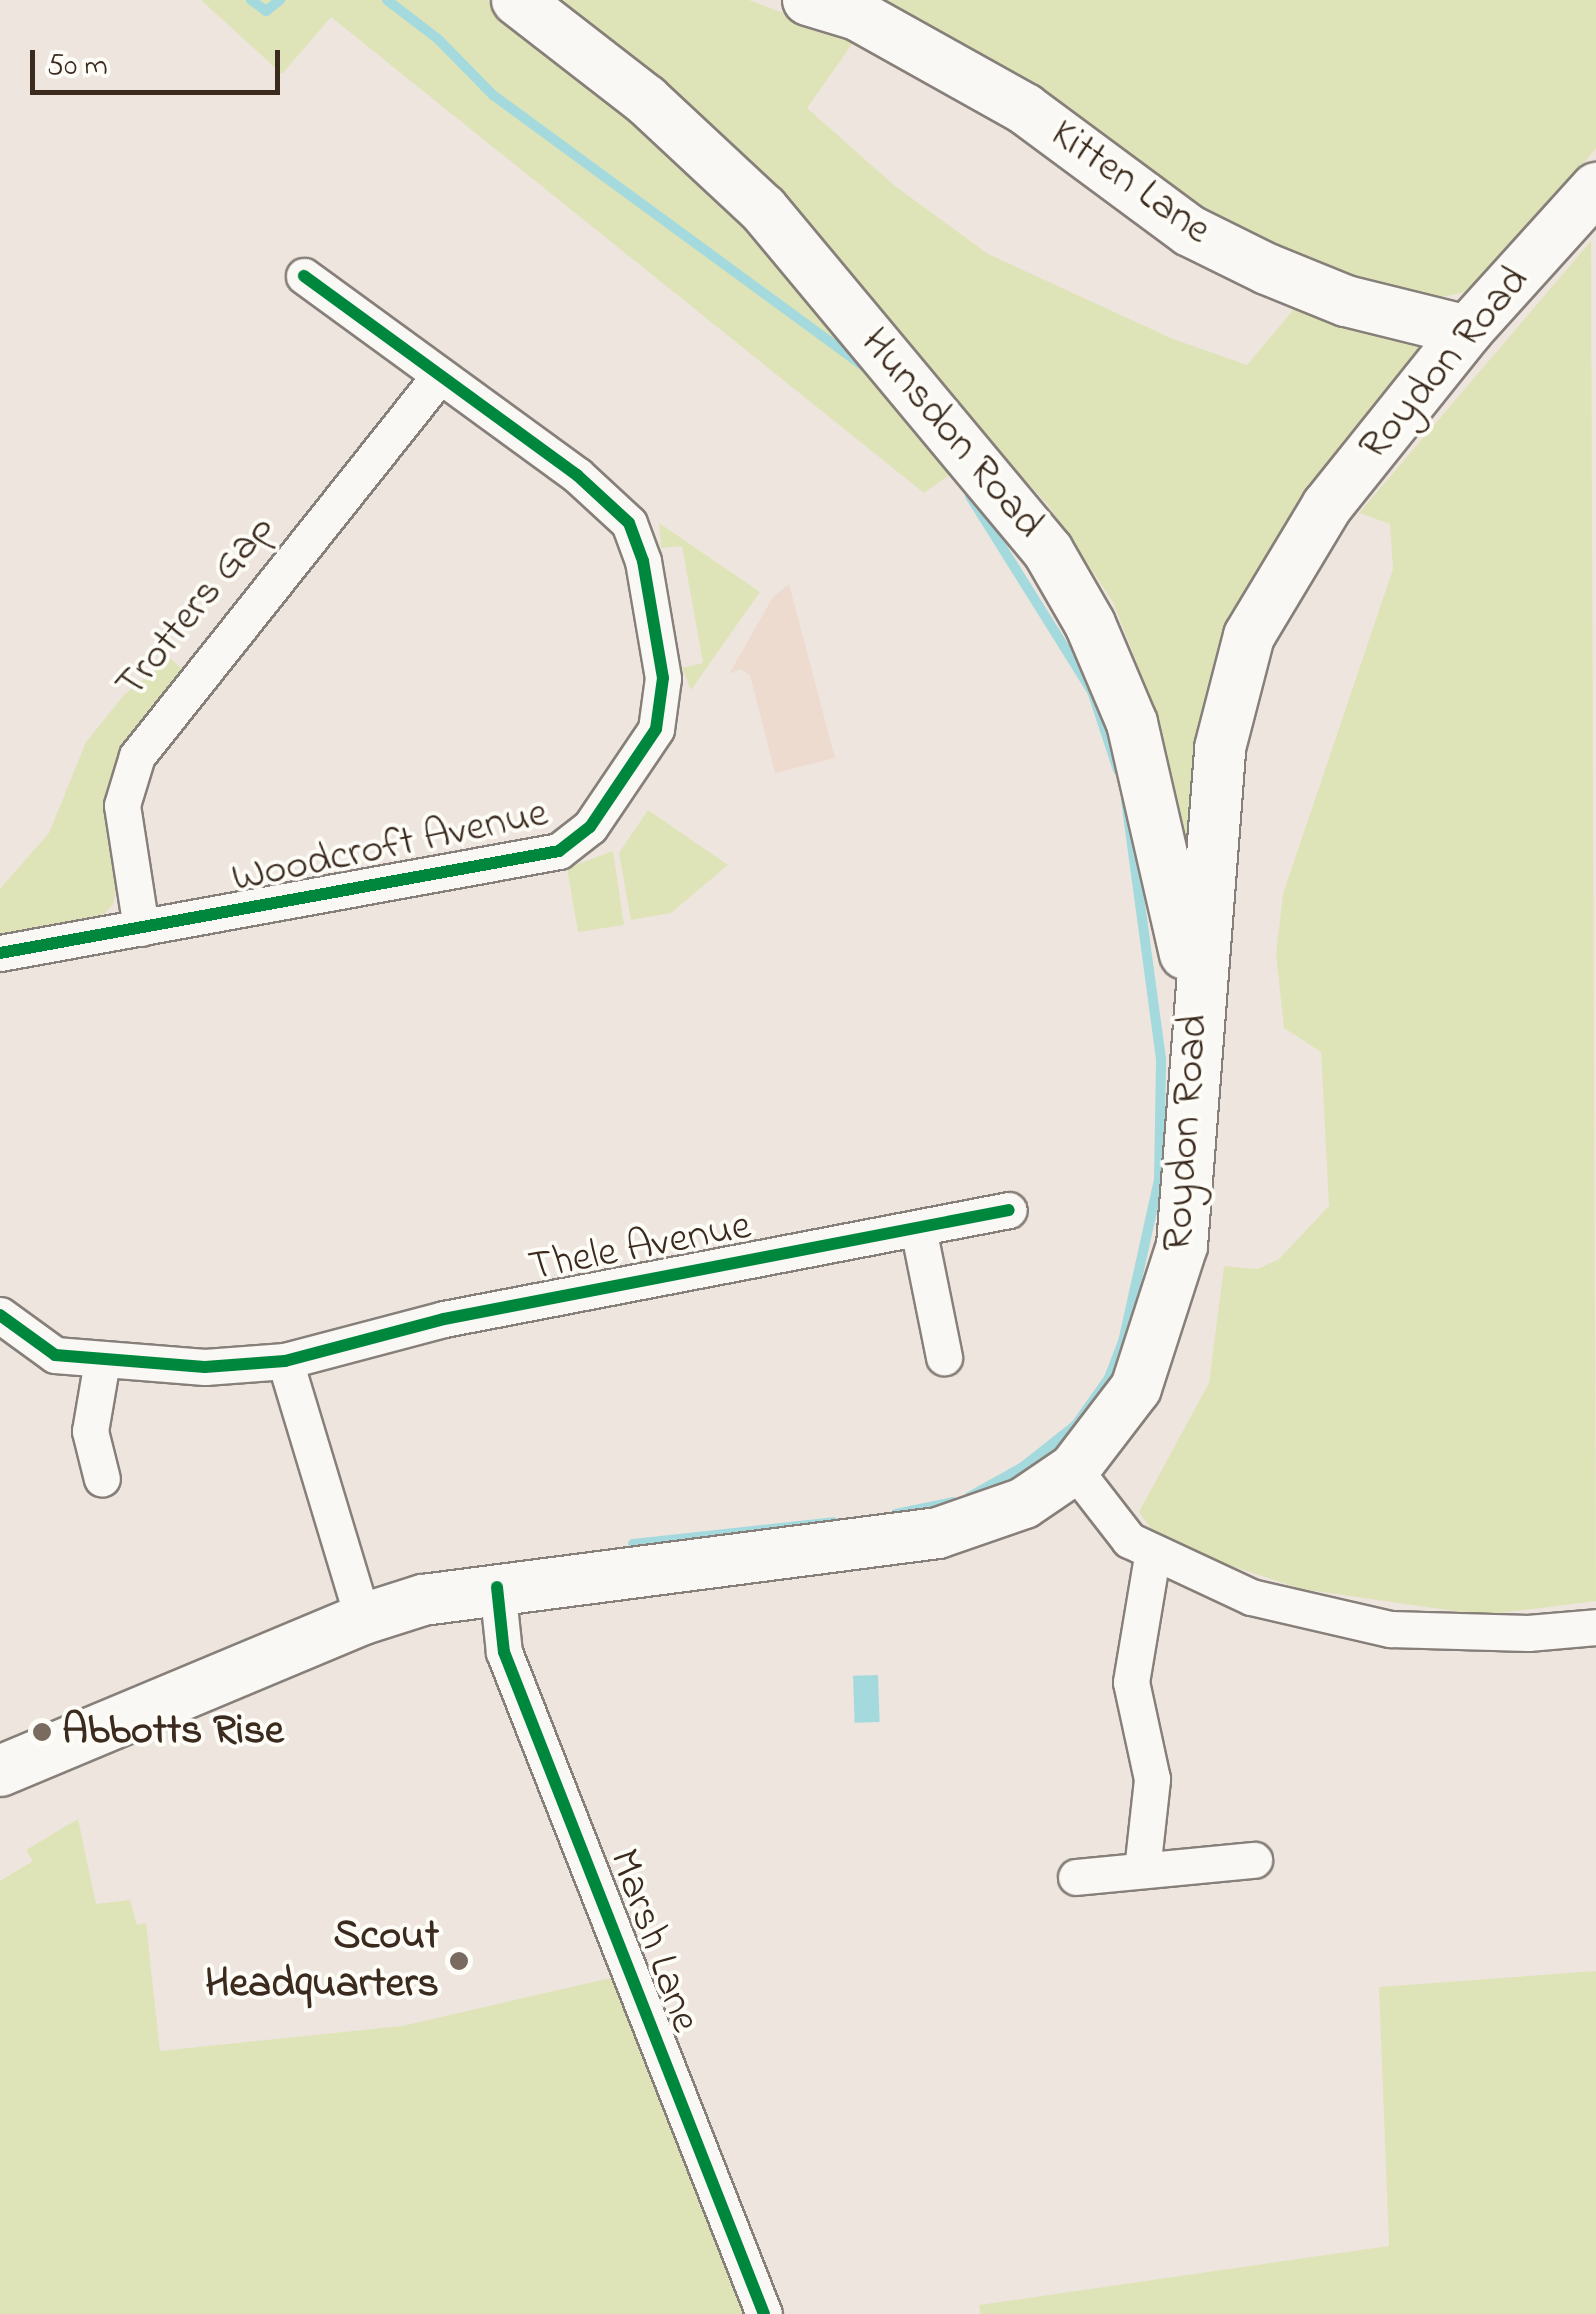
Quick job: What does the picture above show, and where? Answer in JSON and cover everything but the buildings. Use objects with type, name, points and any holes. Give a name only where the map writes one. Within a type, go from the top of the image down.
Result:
[{"type":"main road","name":"Hunsdon Road","points":[[516,0],[646,100],[763,208],[1048,551],[1090,624],[1132,723],[1182,948],[1198,986]]},
{"type":"main road","name":"Kitten Lane","points":[[808,0],[857,15],[1025,109],[1190,231],[1267,269],[1346,301],[1467,331]]},
{"type":"main road","name":"Roydon Road","points":[[0,1771],[363,1618],[497,1587],[938,1533],[1024,1503],[1074,1469],[1136,1388],[1170,1300],[1190,1199],[1198,986],[1224,721],[1249,636],[1302,540],[1467,331],[1596,188]]},
{"type":"street","name":"Woodcroft Avenue","points":[[0,953],[559,851],[590,827],[637,766],[662,712],[663,678],[643,561],[630,523],[578,476],[437,379],[304,276]]},
{"type":"street","name":"Trotters Gap","points":[[142,928],[122,805],[137,756],[437,379]]},
{"type":"street","name":"Thele Avenue","points":[[285,1361],[444,1319],[1009,1210]]},
{"type":"street","points":[[918,1228],[944,1358]]},
{"type":"street","points":[[0,1315],[44,1351],[102,1361],[204,1367],[285,1361],[363,1618]]},
{"type":"street","points":[[102,1361],[90,1431],[102,1479]]},
{"type":"street","points":[[1074,1469],[1112,1523],[1152,1556],[1251,1598],[1390,1629],[1510,1634],[1596,1627]]},
{"type":"street","points":[[1142,1870],[1152,1779],[1131,1682],[1152,1556]]},
{"type":"street","name":"Marsh Lane","points":[[497,1587],[504,1652],[764,2314]]},
{"type":"street","points":[[1076,1877],[1254,1860]]},
{"type":"shaded area","points":[[789,584],[835,758],[775,773],[750,675],[740,669],[729,674],[773,597]]},
{"type":"green space","points":[[201,0],[487,0],[644,123],[757,225],[854,342],[949,475],[924,493],[331,17],[282,74]]},
{"type":"green space","points":[[537,0],[749,0],[855,40],[807,108],[895,186],[988,254],[1173,339],[1247,365],[1300,302],[1443,336],[1313,492],[1255,577],[1226,641],[1191,874],[1153,705],[1113,602],[1048,505],[919,365]]},
{"type":"green space","points":[[860,0],[1596,0],[1596,148],[1483,288],[1442,297],[1356,285],[1258,250]]},
{"type":"green space","points":[[1591,241],[1596,1601],[1483,1615],[1301,1589],[1214,1560],[1152,1530],[1139,1512],[1209,1383],[1224,1266],[1258,1269],[1279,1259],[1329,1206],[1321,1052],[1284,1028],[1276,954],[1283,894],[1393,569],[1390,524],[1359,513]]},
{"type":"green space","points":[[659,523],[760,592],[691,690],[682,668],[703,663],[682,546],[661,548]]},
{"type":"green space","points":[[170,658],[184,671],[128,738],[109,787],[118,877],[113,905],[96,922],[0,939],[0,889],[49,833],[86,742],[124,695]]},
{"type":"green space","points":[[648,810],[728,865],[671,913],[631,920],[619,853]]},
{"type":"green space","points":[[613,851],[624,925],[578,932],[567,868]]},
{"type":"green space","points":[[78,1819],[96,1904],[130,1900],[137,1925],[146,1923],[160,2051],[402,2026],[615,1977],[743,2314],[0,2314],[0,1881],[33,1861],[26,1850]]},
{"type":"green space","points":[[1596,1971],[1596,2314],[981,2314],[979,2305],[1389,2246],[1379,1987]]},
{"type":"water","points":[[878,1675],[880,1722],[855,1723],[853,1676]]},
{"type":"waterway","points":[[251,0],[266,11],[280,0]]},
{"type":"waterway","points":[[387,0],[438,39],[493,95],[865,367]]},
{"type":"waterway","points":[[970,496],[1092,691],[1118,770]]},
{"type":"waterway","points":[[969,1497],[1023,1467],[1076,1425],[1109,1378],[1123,1342],[1159,1179],[1161,1059],[1126,801]]},
{"type":"waterway","points":[[896,1514],[953,1502]]},
{"type":"waterway","points":[[633,1544],[834,1522]]},
{"type":"cycle path","points":[[0,953],[559,851],[590,827],[656,729],[663,678],[643,561],[629,523],[577,475],[304,276]]},
{"type":"cycle path","points":[[0,1315],[55,1355],[205,1367],[285,1361],[444,1319],[1009,1210]]},
{"type":"cycle path","points":[[497,1587],[504,1652],[764,2314]]},
{"type":"place","name":"Abbotts Rise","points":[[42,1732]]},
{"type":"place","name":"Scout Headquarters","points":[[459,1961]]}]
